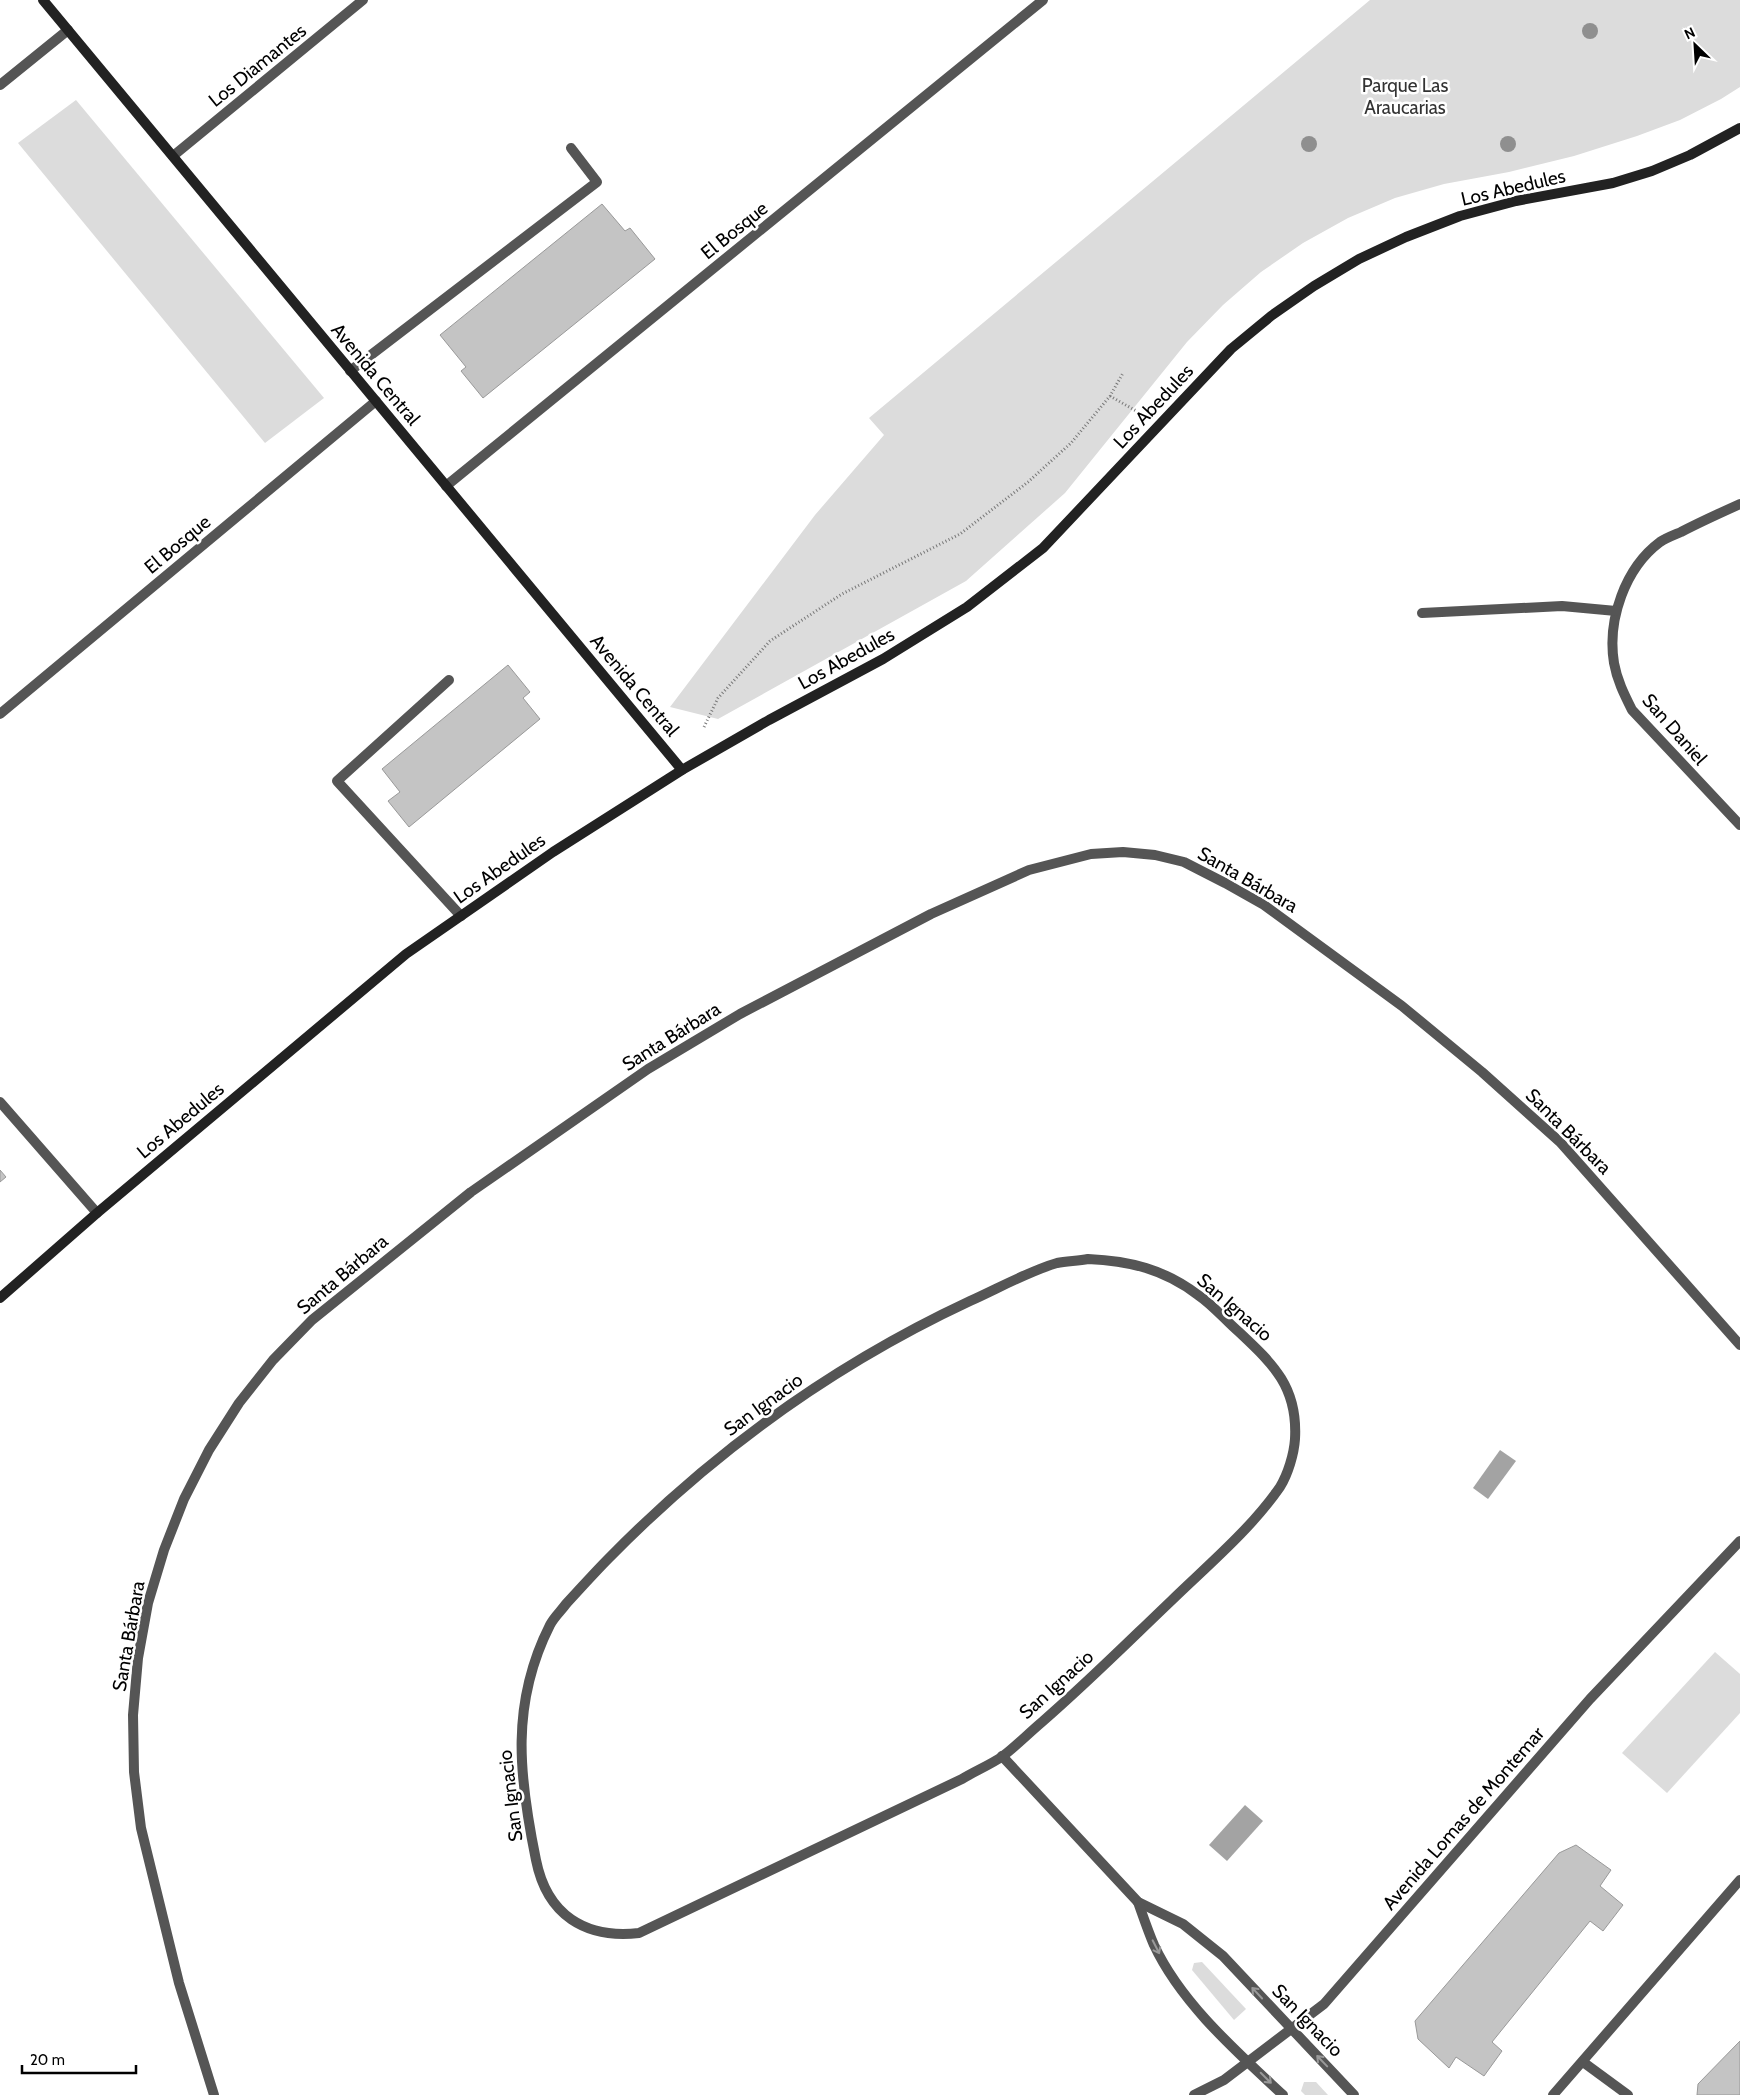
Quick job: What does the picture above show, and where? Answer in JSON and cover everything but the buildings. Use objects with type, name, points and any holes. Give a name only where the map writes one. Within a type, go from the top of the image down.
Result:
[{"type":"street","name":"Avenida Central","points":[[43,0],[682,770]]},
{"type":"street","name":"Los Diamantes","points":[[173,156],[363,0]]},
{"type":"street","name":"El Bosque","points":[[446,486],[1043,0]]},
{"type":"street","points":[[0,85],[68,30]]},
{"type":"street","name":"Los Abedules","points":[[0,1298],[97,1213],[406,954],[553,852],[682,770],[769,720],[883,659],[967,607],[1043,548],[1231,349],[1271,316],[1314,286],[1359,259],[1460,216],[1516,201],[1613,183],[1652,171],[1690,155],[1740,128]]},
{"type":"street","points":[[350,370],[597,182],[571,148]]},
{"type":"street","name":"El Bosque","points":[[0,714],[376,401]]},
{"type":"street","name":"San Daniel","points":[[1740,504],[1660,542],[1641,562],[1630,578],[1616,611],[1613,637],[1614,662],[1620,687],[1632,710],[1740,824]]},
{"type":"street","points":[[1422,613],[1562,606],[1616,611]]},
{"type":"street","points":[[449,680],[337,781],[461,916]]},
{"type":"street","name":"Santa Bárbara","points":[[214,2095],[179,1984],[141,1828],[134,1772],[133,1715],[138,1658],[151,1594],[164,1550],[184,1499],[209,1450],[239,1403],[273,1360],[312,1320],[471,1192],[656,1064],[740,1014],[931,914],[1029,870],[1091,854],[1123,852],[1155,855],[1184,862],[1225,883],[1264,906],[1394,1000],[1482,1072],[1532,1116],[1560,1142],[1740,1345]]},
{"type":"street","points":[[0,1102],[97,1213]]},
{"type":"street","name":"San Ignacio","points":[[1088,1259],[1118,1261],[1148,1268],[1175,1279],[1200,1296],[1265,1356],[1277,1371],[1288,1392],[1294,1415],[1295,1439],[1290,1463],[1281,1485],[1267,1504],[1220,1553],[1068,1699],[1002,1756],[962,1779],[783,1863],[658,1925],[639,1932],[619,1935],[599,1932],[580,1926],[564,1914],[551,1900],[542,1882],[526,1803],[520,1744],[529,1680],[551,1621],[637,1529],[684,1486],[798,1398],[889,1342],[944,1313],[1058,1263],[1088,1259]]},
{"type":"street","name":"Avenida Lomas de Montemar","points":[[1194,2095],[1224,2080],[1324,2004],[1590,1699],[1740,1541]]},
{"type":"street","name":"San Ignacio","points":[[1002,1756],[1138,1902],[1183,1924],[1223,1956],[1354,2095]]},
{"type":"street","points":[[1553,2095],[1740,1880]]},
{"type":"street","name":"San Ignacio","points":[[1138,1902],[1154,1946],[1181,1989],[1224,2038],[1283,2095]]},
{"type":"street","points":[[1583,2062],[1628,2095]]},
{"type":"path","points":[[702,730],[718,698],[770,641],[842,594],[960,534],[1028,482],[1071,443],[1110,396],[1123,372]]},
{"type":"green space","name":"Parque Las Araucarias","points":[[1370,0],[1740,0],[1740,87],[1680,120],[1637,136],[1574,156],[1509,172],[1444,184],[1395,198],[1348,218],[1303,243],[1261,272],[1223,305],[1187,342],[1065,493],[966,581],[718,719],[670,707],[815,515],[884,435],[869,418]]},
{"type":"green space","points":[[76,100],[324,398],[265,443],[18,143]]},
{"type":"green space","points":[[1715,1652],[1740,1674],[1740,1713],[1667,1793],[1622,1753]]},
{"type":"green space","points":[[1202,1962],[1246,2009],[1234,2020],[1192,1970],[1194,1963]]},
{"type":"green space","points":[[1304,2082],[1316,2082],[1328,2095],[1305,2095],[1301,2091]]},
{"type":"shaded area","points":[[1500,1450],[1516,1461],[1488,1499],[1473,1488]]},
{"type":"shaded area","points":[[1245,1805],[1263,1821],[1227,1861],[1209,1845]]}]
